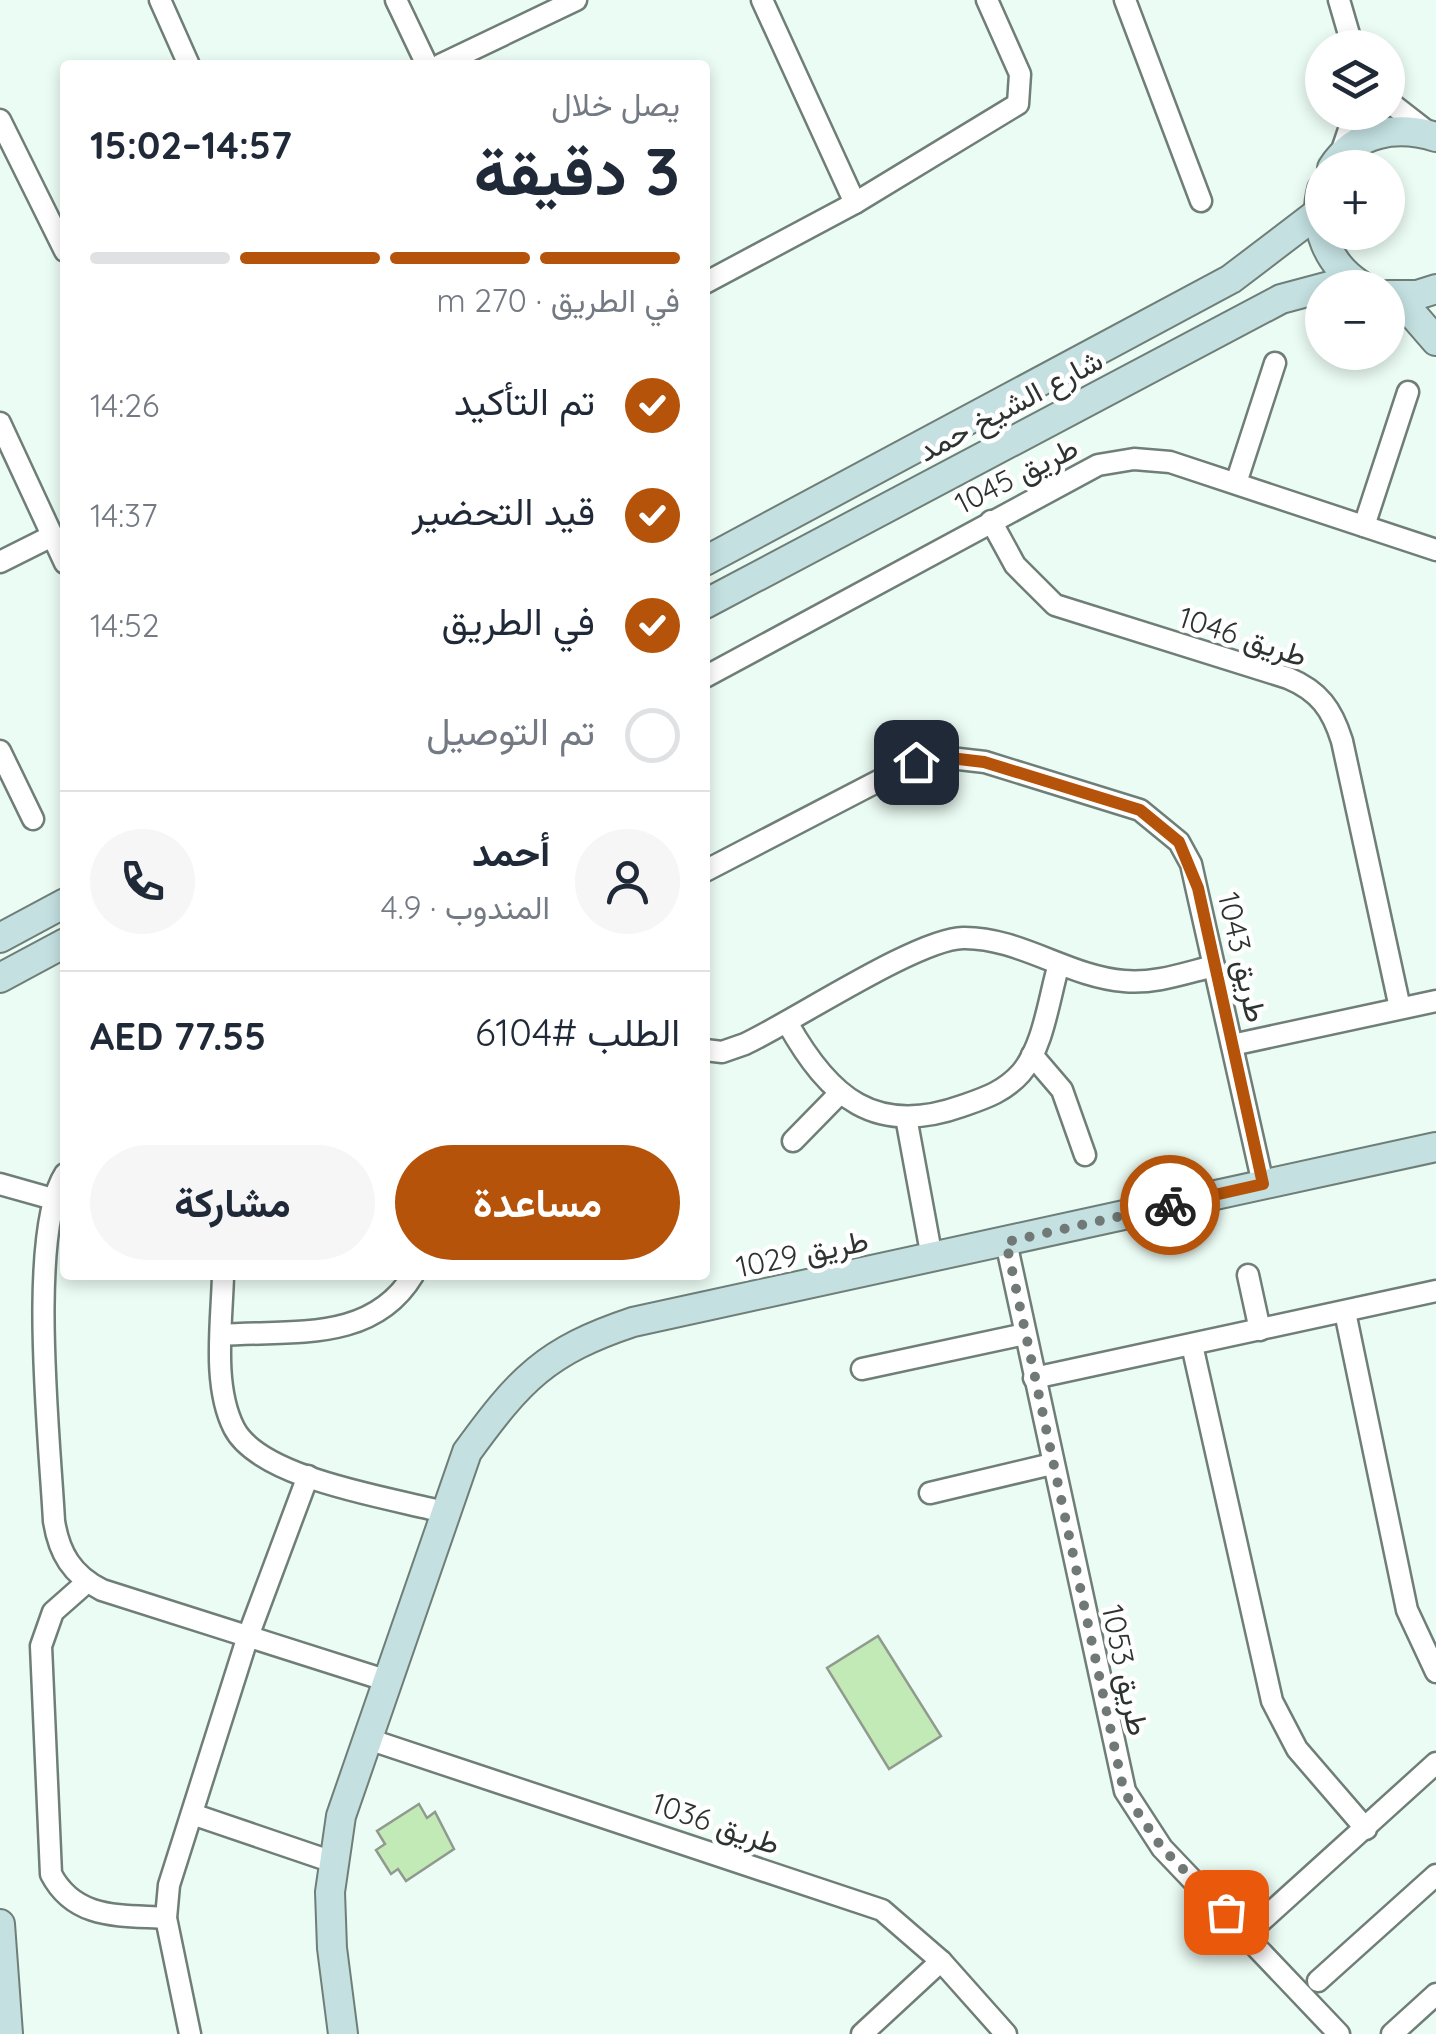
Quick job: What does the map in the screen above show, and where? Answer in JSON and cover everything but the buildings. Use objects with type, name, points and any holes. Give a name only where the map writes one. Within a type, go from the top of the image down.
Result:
[{"type":"main road","points":[[1348,150],[1392,130],[1435,136]]},
{"type":"main road","name":"شارع الشيخ حمد","points":[[710,557],[1230,279],[1305,214]]},
{"type":"main road","points":[[1327,250],[1345,270]]},
{"type":"main road","points":[[1405,294],[1436,289]]},
{"type":"main road","name":"شارع الشيخ حمد","points":[[710,601],[1280,299],[1305,294]]},
{"type":"main road","points":[[1405,309],[1436,340]]},
{"type":"main road","points":[[0,938],[60,906]]},
{"type":"main road","points":[[0,978],[60,947]]},
{"type":"main road","name":"طريق 1029","points":[[343,2034],[332,1948],[334,1862],[340,1816],[467,1452],[502,1404],[539,1365],[585,1338],[633,1322],[1436,1147]]},
{"type":"main road","points":[[0,1924],[8,2034]]},
{"type":"street","points":[[160,0],[188,60]]},
{"type":"street","points":[[396,0],[425,60]]},
{"type":"street","points":[[450,60],[576,0]]},
{"type":"street","points":[[762,0],[855,202]]},
{"type":"street","points":[[710,280],[855,202],[1018,104],[1020,74],[987,0]]},
{"type":"street","points":[[1125,0],[1200,201]]},
{"type":"street","points":[[1339,0],[1348,30]]},
{"type":"street","points":[[1405,114],[1435,136]]},
{"type":"street","points":[[0,120],[60,240]]},
{"type":"street","points":[[1236,483],[1275,363]]},
{"type":"street","points":[[1364,526],[1408,392]]},
{"type":"street","points":[[0,424],[60,553]]},
{"type":"street","name":"طريق 1045","points":[[710,675],[1098,465],[1170,462],[1436,550]]},
{"type":"street","name":"طريق 1046","points":[[991,520],[1014,565],[1055,605],[1288,678],[1324,700],[1342,741],[1400,1008]]},
{"type":"street","points":[[0,562],[52,536]]},
{"type":"street","points":[[0,752],[33,818]]},
{"type":"street","name":"طريق 1043","points":[[710,867],[916,762],[950,758],[984,762],[1140,810],[1162,824],[1191,864],[1263,1184]]},
{"type":"street","points":[[710,1051],[722,1052],[788,1024],[936,943],[982,939],[1123,981],[1158,979],[1214,966]]},
{"type":"street","points":[[788,1024],[806,1056],[839,1094],[871,1112],[906,1117],[944,1112],[1002,1092],[1032,1055],[1059,964]]},
{"type":"street","points":[[1232,1045],[1436,1001]]},
{"type":"street","points":[[1032,1055],[1072,1107],[1085,1155]]},
{"type":"street","points":[[793,1141],[839,1094]]},
{"type":"street","points":[[906,1117],[932,1258]]},
{"type":"street","points":[[0,1184],[53,1199]]},
{"type":"street","points":[[60,1184],[53,1199],[44,1322],[54,1521],[58,1544],[70,1566],[87,1582],[247,1639],[385,1680]]},
{"type":"street","name":"طريق 1053","points":[[1006,1242],[1124,1792],[1162,1848],[1248,1934],[1339,2034]]},
{"type":"street","points":[[1248,1274],[1260,1330]]},
{"type":"street","points":[[223,1280],[221,1335],[226,1402],[234,1429],[276,1464],[444,1512]]},
{"type":"street","points":[[221,1335],[365,1322],[388,1307],[409,1280]]},
{"type":"street","points":[[1034,1378],[1436,1292]]},
{"type":"street","points":[[1345,1312],[1408,1610],[1436,1672]]},
{"type":"street","points":[[862,1369],[1025,1334]]},
{"type":"street","points":[[1192,1345],[1272,1701],[1297,1749],[1366,1830]]},
{"type":"street","points":[[930,1493],[1052,1464]]},
{"type":"street","points":[[190,2034],[166,1918],[169,1884],[247,1639],[308,1476]]},
{"type":"street","points":[[87,1582],[52,1612],[42,1646],[51,1874],[59,1889],[86,1910],[166,1918]]},
{"type":"street","name":"طريق 1036","points":[[365,1738],[882,1910],[941,1961],[1006,2034]]},
{"type":"street","points":[[1248,1934],[1436,1763]]},
{"type":"street","points":[[192,1814],[334,1862]]},
{"type":"street","points":[[1318,1981],[1436,1875]]},
{"type":"street","points":[[862,2034],[941,1961]]},
{"type":"street","points":[[1392,2034],[1436,1994]]},
{"type":"way so far","points":[[1170,1205],[1006,1242],[1124,1792],[1162,1848],[1226,1912]]},
{"type":"route","points":[[916,762],[950,758],[984,762],[1140,810],[1162,824],[1179,842],[1198,888],[1263,1184],[1170,1205]]}]
